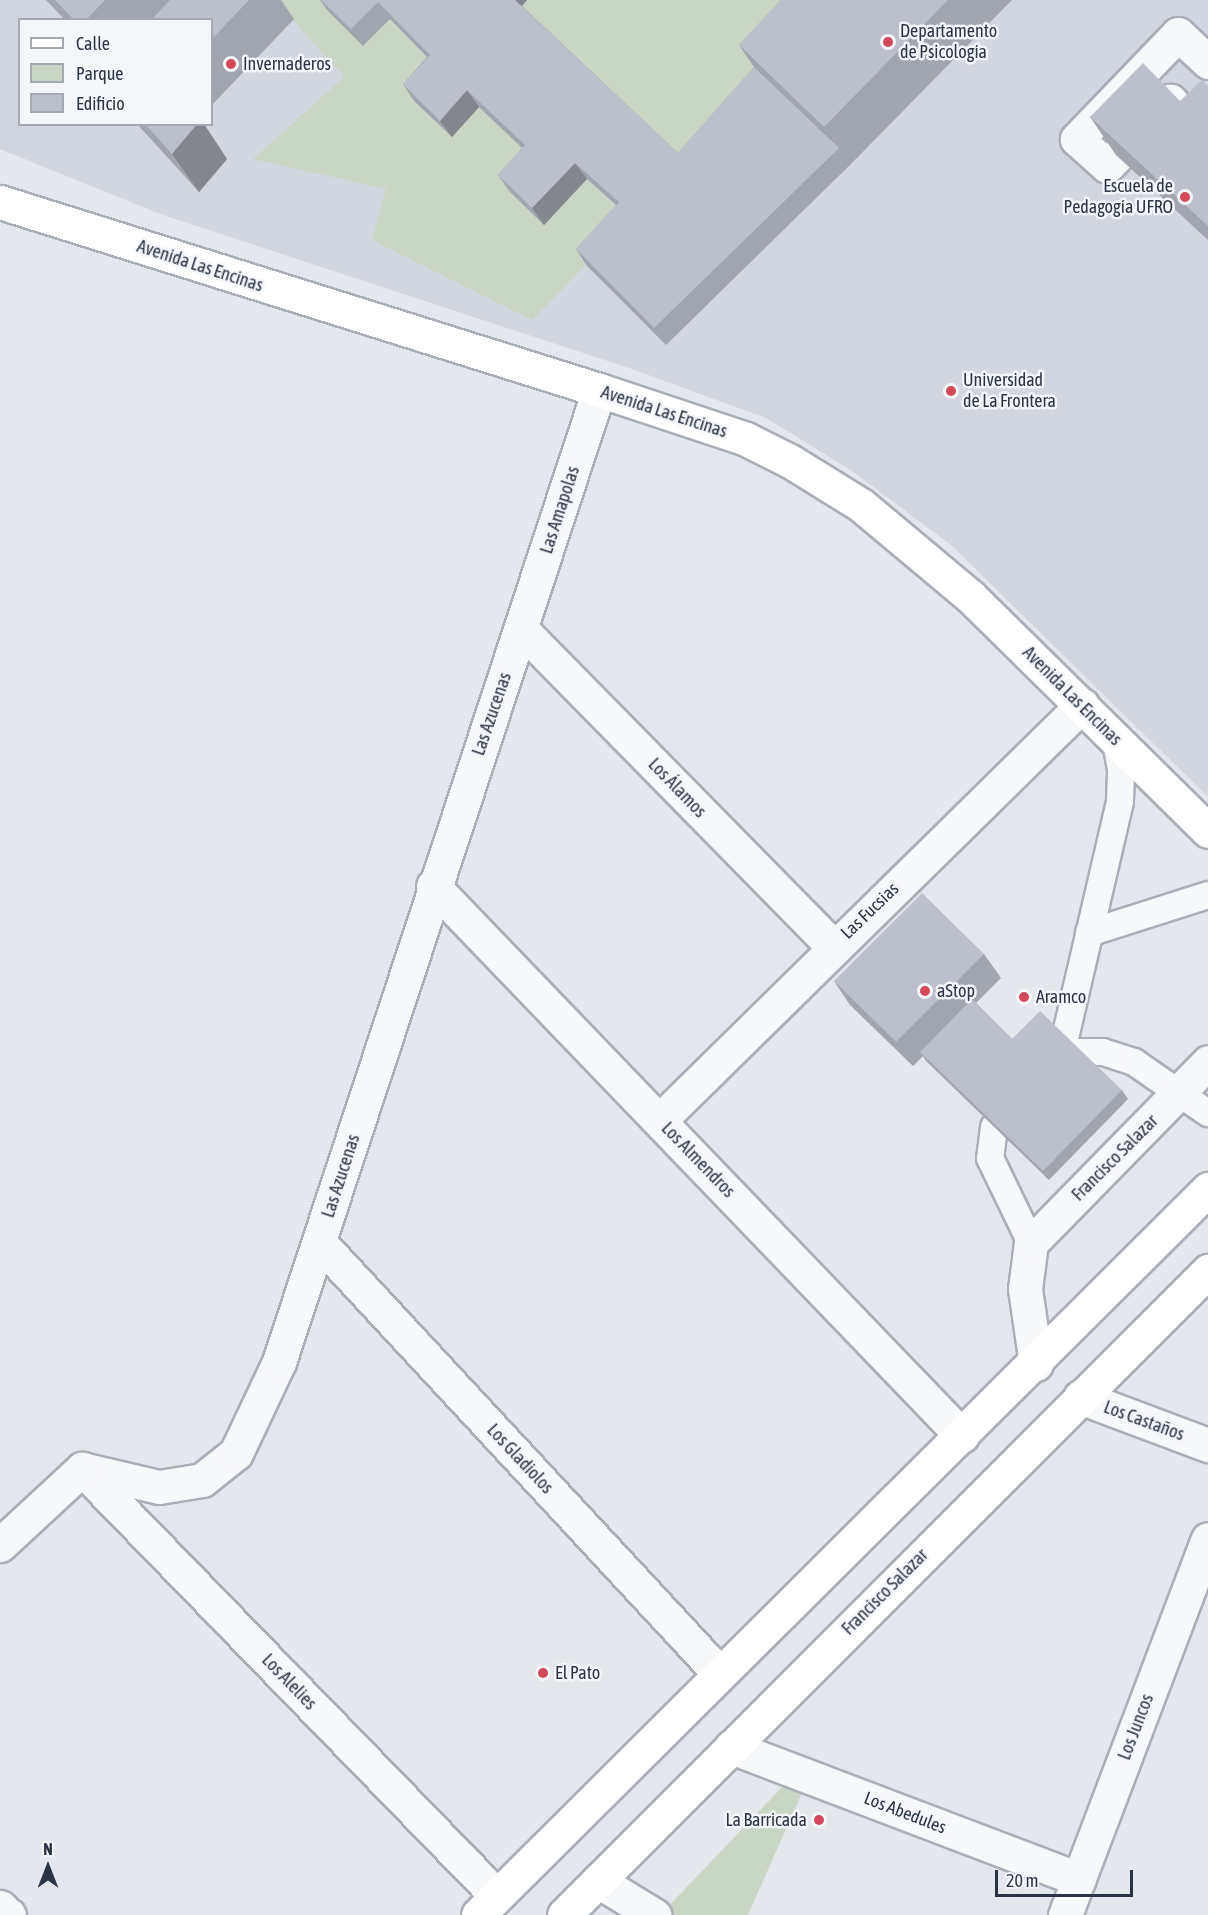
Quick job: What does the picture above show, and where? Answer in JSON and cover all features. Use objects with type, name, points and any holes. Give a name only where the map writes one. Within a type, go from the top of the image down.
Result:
[{"type":"main road","name":"Avenida Las Encinas","points":[[0,202],[599,390],[746,440],[790,461],[861,505],[971,597],[1208,831]]},
{"type":"main road","points":[[487,1906],[1036,1364],[1208,1189]]},
{"type":"main road","name":"Francisco Salazar","points":[[564,1915],[1208,1271]]},
{"type":"street","points":[[1208,62],[1178,34],[1077,139],[1107,166],[1170,101],[1208,138]]},
{"type":"street","name":"Las Amapolas","points":[[521,629],[599,390]]},
{"type":"street","name":"Las Azucenas","points":[[81,1469],[159,1487],[202,1480],[236,1454],[279,1362],[320,1243],[433,886],[521,629]]},
{"type":"street","name":"Los Álamos","points":[[521,629],[833,947]]},
{"type":"street","name":"Las Fucsias","points":[[660,1120],[833,947],[1082,705]]},
{"type":"street","name":"Los Almendros","points":[[433,886],[962,1436]]},
{"type":"street","name":"Francisco Salazar","points":[[1031,1243],[1208,1062]]},
{"type":"street","name":"Los Gladiolos","points":[[320,1243],[720,1674]]},
{"type":"street","points":[[1031,1243],[1025,1289],[1036,1364]]},
{"type":"street","name":"Los Castaños","points":[[1080,1398],[1208,1445]]},
{"type":"street","points":[[4,1537],[81,1469]]},
{"type":"street","name":"Los Alelies","points":[[81,1469],[487,1906]]},
{"type":"street","name":"Los Juncos","points":[[1065,1915],[1208,1539]]},
{"type":"street","name":"Los Abedules","points":[[731,1746],[1079,1879]]},
{"type":"street","points":[[598,1881],[654,1915]]},
{"type":"street","points":[[0,1907],[9,1915]]},
{"type":"lane","points":[[1115,737],[1121,769],[1120,801],[1089,933],[1072,1045],[1119,1055],[1180,1091],[1208,1113]]},
{"type":"lane","points":[[1089,933],[1208,895]]},
{"type":"lane","points":[[994,1127],[990,1158],[1031,1243]]},
{"type":"shaded area","name":"Universidad de La Frontera","points":[[0,0],[1208,0],[1208,797],[951,545],[852,471],[766,418],[629,368],[160,214],[0,149]]},
{"type":"green space","points":[[275,0],[339,0],[362,46],[390,19],[441,71],[482,100],[536,162],[510,192],[544,224],[587,179],[631,219],[532,320],[372,240],[386,189],[253,159],[344,77]]},
{"type":"green space","points":[[527,0],[843,0],[690,169],[519,9]]},
{"type":"green space","points":[[789,1780],[805,1786],[748,1915],[660,1915]]},
{"type":"building","points":[[55,0],[105,0],[88,18],[72,18]]},
{"type":"building","points":[[170,0],[249,0],[213,38],[213,18],[153,18]]},
{"type":"building","points":[[321,0],[515,0],[678,153],[754,67],[839,148],[654,328],[576,249],[619,202],[575,163],[532,208],[498,175],[525,145],[467,90],[440,121],[403,84],[430,55],[378,2],[351,29]]},
{"type":"building","points":[[781,0],[948,0],[824,127],[739,45]]},
{"type":"building","points":[[1143,63],[1180,101],[1202,80],[1208,86],[1208,226],[1090,117]]},
{"type":"building","points":[[147,126],[195,126],[172,154]]},
{"type":"building","name":"aStop","points":[[922,893],[984,954],[896,1042],[834,981]]},
{"type":"building","points":[[972,999],[1012,1039],[1040,1011],[1122,1090],[1043,1171],[920,1052]]},
{"type":"place","name":"Departamento de Psicología","points":[[888,42]]},
{"type":"place","name":"Invernaderos","points":[[231,64]]},
{"type":"place","name":"Escuela de Pedagogía UFRO","points":[[1185,197]]},
{"type":"place","name":"Universidad de La Frontera","points":[[951,391]]},
{"type":"place","name":"aStop","points":[[925,991]]},
{"type":"place","name":"Aramco","points":[[1024,997]]},
{"type":"place","name":"El Pato","points":[[543,1673]]},
{"type":"place","name":"La Barricada","points":[[819,1820]]}]
